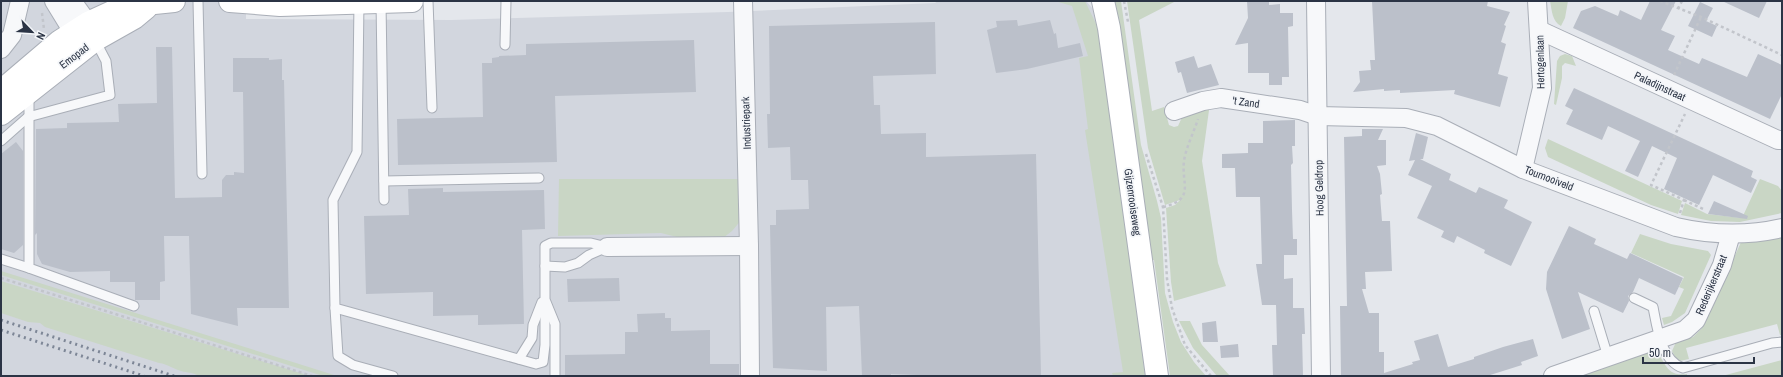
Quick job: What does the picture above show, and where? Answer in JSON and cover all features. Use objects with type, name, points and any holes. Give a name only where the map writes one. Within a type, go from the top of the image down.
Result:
[{"type":"main road","name":"Emopad","points":[[1,91],[45,53],[85,32],[125,6],[174,1]]},
{"type":"main road","points":[[230,1],[280,5],[412,1]]},
{"type":"main road","name":"Gijzenrooiseweg","points":[[1091,1],[1119,26]]},
{"type":"main road","name":"Gijzenrooiseweg","points":[[1103,1],[1119,26],[1157,376]]},
{"type":"main road","name":"Emopad","points":[[1,114],[29,92],[85,32]]},
{"type":"street","points":[[1,49],[12,35],[20,1]]},
{"type":"street","points":[[54,1],[85,32]]},
{"type":"street","points":[[72,1],[85,32]]},
{"type":"street","name":"Industriepark","points":[[743,1],[749,246],[750,376]]},
{"type":"street","name":"Hoog Geldrop","points":[[1316,1],[1321,376]]},
{"type":"street","name":"Hertogenlaan","points":[[1524,169],[1542,88],[1537,1]]},
{"type":"street","name":"Paladijnstraat","points":[[1539,30],[1778,140],[1782,140]]},
{"type":"street","name":"'t Zand","points":[[1174,111],[1203,101],[1221,98],[1300,110],[1318,116]]},
{"type":"street","name":"Tournooiveld","points":[[1318,116],[1406,118],[1437,126],[1524,169],[1676,227],[1696,232],[1731,234],[1763,232],[1782,228]]},
{"type":"street","name":"Rederijkerstraat","points":[[1553,376],[1685,330],[1696,320],[1722,265],[1731,234]]},
{"type":"street","points":[[607,247],[749,246]]},
{"type":"lane","points":[[198,1],[202,174]]},
{"type":"lane","points":[[428,1],[432,108]]},
{"type":"lane","points":[[505,45],[506,1]]},
{"type":"lane","points":[[359,2],[357,152],[333,200],[335,308],[338,356],[353,365],[393,376]]},
{"type":"lane","points":[[381,2],[384,200]]},
{"type":"lane","points":[[1,141],[28,117],[110,95],[106,61],[85,32]]},
{"type":"lane","points":[[29,92],[29,268]]},
{"type":"lane","points":[[384,181],[539,178]]},
{"type":"lane","points":[[335,308],[536,364],[543,362],[545,345],[545,246],[551,243],[591,243],[607,247]]},
{"type":"lane","points":[[545,266],[565,267],[578,263],[589,255],[607,247]]},
{"type":"lane","points":[[1,259],[134,306]]},
{"type":"lane","points":[[519,359],[532,338],[533,325],[544,297]]},
{"type":"lane","points":[[544,297],[555,324],[555,376]]},
{"type":"lane","points":[[1634,298],[1653,307],[1660,339],[1676,366],[1684,368],[1772,343],[1782,342]]},
{"type":"lane","points":[[1594,311],[1608,357]]},
{"type":"path","points":[[1119,26],[1124,1]]},
{"type":"path","points":[[1660,1],[1702,17],[1782,55]]},
{"type":"path","points":[[1678,9],[1682,1]]},
{"type":"path","points":[[1667,89],[1702,17]]},
{"type":"path","points":[[1692,100],[1651,184],[1703,209]]},
{"type":"path","points":[[1163,208],[1173,205],[1183,197],[1186,186],[1184,161],[1203,101]]},
{"type":"path","name":"Gijzenrooiseweg","points":[[1144,149],[1163,208],[1167,278],[1172,308],[1185,345],[1211,376]]},
{"type":"path","points":[[1676,227],[1684,200]]},
{"type":"path","points":[[1,278],[312,376]]},
{"type":"shaded area","points":[[1,1],[246,1],[246,19],[451,20],[728,12],[935,3],[938,1],[1086,1],[1100,17],[1151,376],[1,376]]},
{"type":"green space","points":[[1055,1],[1085,1],[1100,32],[1133,262],[1130,263],[1145,376],[1113,376],[1112,373],[1123,372],[1085,130],[1088,129],[1079,58],[1088,56],[1072,6]]},
{"type":"green space","points":[[1111,1],[1121,1],[1141,145],[1161,218],[1165,293],[1173,322],[1181,342],[1194,362],[1206,376],[1170,376],[1154,260],[1150,260]]},
{"type":"green space","points":[[1127,1],[1176,1],[1139,20],[1152,111],[1164,107],[1169,125],[1174,127],[1178,126],[1185,111],[1210,103],[1202,161],[1218,263],[1226,286],[1174,301],[1171,282],[1166,208],[1175,205],[1180,200],[1165,205],[1148,148]]},
{"type":"green space","points":[[1550,1],[1568,1],[1565,18],[1561,26],[1554,19]]},
{"type":"green space","points":[[1565,54],[1572,56],[1576,66],[1565,63],[1562,66],[1562,78],[1556,105],[1554,104],[1557,61],[1560,56]]},
{"type":"green space","points":[[1548,139],[1682,201],[1678,214],[1651,205],[1548,157],[1545,148]]},
{"type":"green space","points":[[559,179],[743,179],[743,218],[732,231],[723,238],[685,239],[661,233],[558,236]]},
{"type":"green space","points":[[1760,179],[1778,186],[1782,191],[1782,213],[1740,222],[1711,221],[1681,215],[1685,203],[1707,214],[1742,218]]},
{"type":"green space","points":[[1782,233],[1782,335],[1780,335],[1777,324],[1686,348],[1689,359],[1680,361],[1676,359],[1672,351],[1676,342],[1693,337],[1702,328],[1742,240]]},
{"type":"green space","points":[[1640,234],[1671,244],[1708,251],[1711,255],[1685,313],[1672,322],[1664,325],[1662,318],[1671,316],[1684,289],[1679,287],[1684,277],[1631,253]]},
{"type":"green space","points":[[1,271],[337,376],[323,376],[1,275]]},
{"type":"green space","points":[[1,281],[310,376],[199,376],[192,373],[183,372],[165,364],[45,327],[40,323],[28,322],[1,313]]},
{"type":"green space","points":[[1179,321],[1190,321],[1202,345],[1230,376],[1217,376],[1193,348]]},
{"type":"green space","points":[[1653,350],[1661,358],[1669,370],[1674,373],[1687,374],[1687,376],[1573,376]]},
{"type":"green space","points":[[1782,360],[1782,376],[1722,376]]},
{"type":"building","points":[[1247,1],[1269,1],[1269,5],[1280,4],[1280,13],[1293,13],[1293,26],[1288,27],[1289,77],[1282,77],[1282,85],[1269,85],[1269,73],[1248,73],[1248,43],[1235,45],[1248,18]]},
{"type":"building","points":[[1372,1],[1488,1],[1487,6],[1510,12],[1504,25],[1506,26],[1501,42],[1506,44],[1498,74],[1508,77],[1500,107],[1454,94],[1455,90],[1400,93],[1400,90],[1384,91],[1384,89],[1353,92],[1360,82],[1359,71],[1371,70],[1370,60],[1375,60]]},
{"type":"building","points":[[1650,1],[1676,1],[1661,30],[1675,36],[1668,50],[1699,64],[1702,58],[1747,77],[1758,54],[1782,65],[1782,94],[1770,119],[1573,28],[1581,11],[1595,6],[1618,16],[1620,10],[1641,20]]},
{"type":"building","points":[[1722,1],[1767,1],[1759,18]]},
{"type":"building","points":[[1700,2],[1713,8],[1706,21],[1717,26],[1712,37],[1688,26]]},
{"type":"building","points":[[1017,20],[1018,26],[1050,20],[1054,34],[1056,33],[1058,48],[1080,43],[1083,56],[1027,69],[996,73],[987,30],[997,27],[996,21]]},
{"type":"building","points":[[935,22],[936,74],[873,76],[874,105],[880,105],[881,134],[926,133],[926,157],[1036,154],[1041,376],[942,376],[891,374],[891,376],[862,376],[859,306],[826,307],[827,371],[773,368],[770,225],[776,225],[776,210],[809,209],[808,180],[791,180],[790,147],[768,148],[767,114],[770,114],[769,26]]},
{"type":"building","points":[[694,40],[696,92],[555,96],[557,162],[398,165],[397,119],[483,117],[482,63],[492,63],[492,58],[499,56],[526,55],[526,44]]},
{"type":"building","points":[[156,47],[172,47],[175,198],[222,197],[222,180],[226,175],[234,175],[234,172],[244,173],[243,92],[233,92],[233,58],[269,58],[269,60],[282,59],[282,80],[284,80],[289,308],[237,308],[238,326],[191,314],[189,236],[164,236],[165,281],[160,282],[160,300],[135,300],[135,282],[110,282],[110,271],[70,272],[42,264],[37,254],[37,233],[35,235],[36,129],[67,128],[67,123],[119,122],[118,104],[157,103]]},
{"type":"building","points":[[1194,56],[1198,68],[1211,64],[1219,85],[1187,93],[1181,72],[1178,73],[1175,62]]},
{"type":"building","points":[[1574,88],[1753,171],[1751,177],[1757,180],[1751,193],[1713,175],[1699,205],[1664,189],[1677,158],[1652,146],[1638,177],[1625,171],[1640,141],[1608,126],[1602,140],[1566,124],[1573,110],[1565,106]]},
{"type":"building","points":[[1295,120],[1295,146],[1292,146],[1293,163],[1291,165],[1293,239],[1297,239],[1297,255],[1284,255],[1284,279],[1293,278],[1293,308],[1304,308],[1305,334],[1302,334],[1303,376],[1273,376],[1272,345],[1277,345],[1276,305],[1262,305],[1256,264],[1262,264],[1260,197],[1236,197],[1235,168],[1222,168],[1222,154],[1248,153],[1248,143],[1263,143],[1263,121]]},
{"type":"building","points":[[1362,129],[1383,129],[1378,140],[1386,140],[1386,165],[1377,166],[1380,174],[1382,194],[1380,195],[1382,221],[1390,221],[1392,271],[1365,272],[1366,289],[1362,289],[1369,313],[1379,313],[1379,352],[1384,352],[1384,373],[1413,364],[1412,362],[1420,360],[1414,341],[1438,334],[1448,367],[1474,359],[1474,357],[1503,347],[1533,339],[1538,356],[1521,362],[1522,365],[1487,376],[1341,376],[1340,306],[1347,306],[1344,137],[1362,136]]},
{"type":"building","points":[[1416,133],[1428,137],[1423,159],[1420,159],[1451,174],[1449,180],[1476,193],[1479,187],[1508,200],[1504,208],[1532,222],[1511,266],[1484,253],[1485,250],[1457,236],[1454,243],[1441,237],[1444,231],[1417,218],[1432,186],[1408,175],[1415,160],[1409,161]]},
{"type":"building","points":[[16,142],[23,151],[23,245],[14,253],[1,249],[1,154]]},
{"type":"building","points":[[443,188],[443,192],[544,190],[545,229],[522,230],[524,324],[478,325],[478,315],[433,316],[433,292],[366,294],[364,216],[409,215],[408,189]]},
{"type":"building","points":[[1714,201],[1748,216],[1747,219],[1708,214]]},
{"type":"building","points":[[1569,226],[1596,239],[1594,244],[1627,259],[1630,253],[1683,278],[1675,295],[1639,278],[1633,292],[1628,296],[1629,301],[1623,313],[1578,292],[1590,329],[1562,339],[1546,289],[1547,272]]},
{"type":"building","points":[[619,278],[620,301],[568,302],[567,279]]},
{"type":"building","points":[[665,313],[665,318],[671,318],[671,331],[710,330],[710,364],[739,364],[739,376],[565,376],[565,355],[625,354],[625,332],[638,332],[637,314]]},
{"type":"building","points":[[1216,321],[1218,342],[1203,342],[1202,323]]},
{"type":"building","points":[[1238,344],[1239,357],[1221,358],[1220,346]]},
{"type":"railway","points":[[1,320],[174,376]]},
{"type":"railway","points":[[1,330],[144,376]]}]
